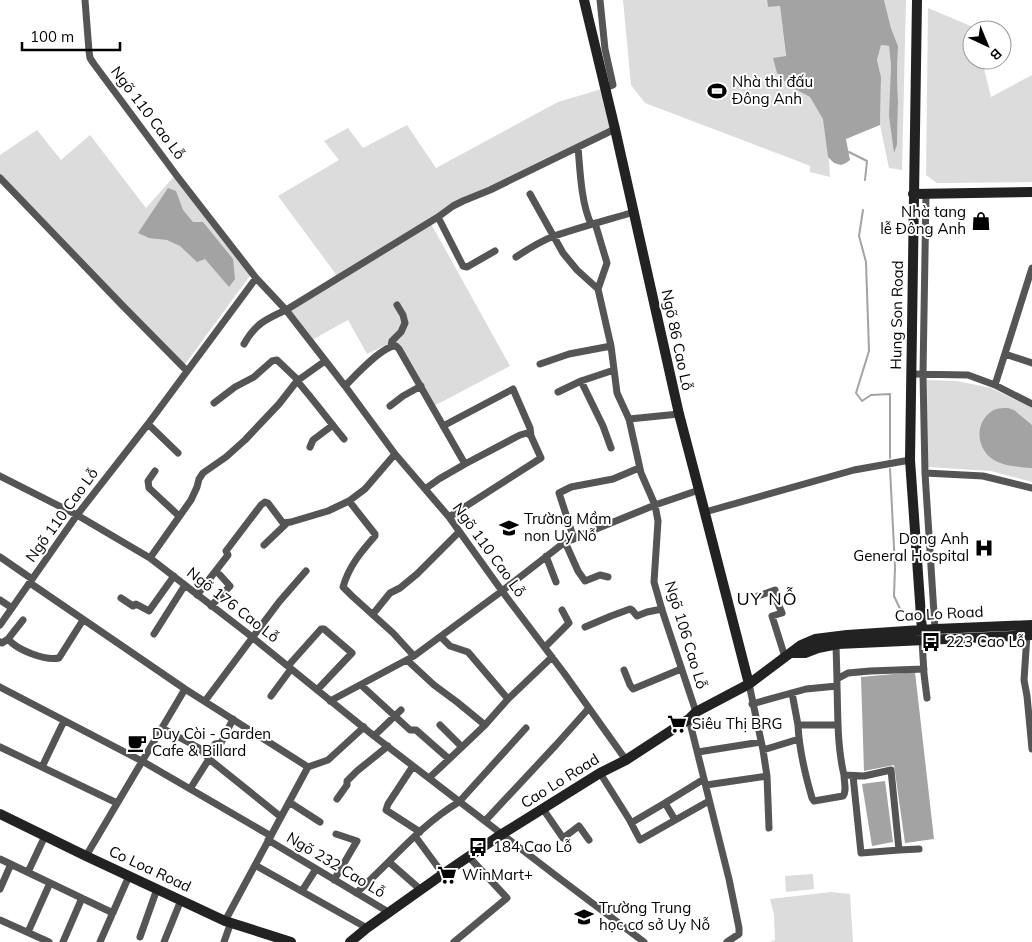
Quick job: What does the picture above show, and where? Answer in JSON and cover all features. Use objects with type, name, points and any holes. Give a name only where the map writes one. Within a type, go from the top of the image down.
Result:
[{"type":"street","name":"Ngõ 110 Cao Lỗ","points":[[84,0],[90,58],[94,64],[256,278],[286,310],[395,454],[449,517],[626,760]]},
{"type":"street","name":"Ngõ 86 Cao Lỗ","points":[[584,0],[634,212],[678,414],[749,684]]},
{"type":"street","points":[[600,0],[605,48],[613,85],[605,88]]},
{"type":"street","name":"Hung Son Road","points":[[917,0],[910,460],[922,635]]},
{"type":"street","points":[[244,344],[249,335],[262,321],[286,310],[454,206],[615,129]]},
{"type":"street","points":[[540,364],[569,354],[611,346],[598,289],[607,263],[593,223],[588,217],[578,146]]},
{"type":"street","points":[[0,178],[187,371]]},
{"type":"street","points":[[913,194],[1032,192]]},
{"type":"street","points":[[530,194],[563,253],[577,270],[598,289]]},
{"type":"street","points":[[926,194],[923,374],[925,473],[935,629]]},
{"type":"street","points":[[516,257],[554,237],[593,223],[634,212]]},
{"type":"street","points":[[438,217],[463,266],[467,267],[495,251]]},
{"type":"street","points":[[995,385],[1031,278],[1032,268]]},
{"type":"street","name":"Ngõ 110 Cao Lỗ","points":[[0,625],[77,515],[148,424],[256,278]]},
{"type":"street","points":[[345,386],[368,363],[391,346],[392,342],[401,332],[405,323],[397,305]]},
{"type":"street","points":[[391,346],[396,346],[399,349],[465,464]]},
{"type":"street","name":"Ngõ 106 Cao Lỗ","points":[[611,346],[617,393],[629,419],[639,468],[655,505],[658,521],[654,582],[681,669],[698,752],[729,879],[741,942]]},
{"type":"street","points":[[1005,354],[1032,363]]},
{"type":"street","points":[[214,403],[254,377],[272,361],[277,360],[314,400],[344,439]]},
{"type":"street","points":[[150,558],[191,500],[199,479],[203,474],[226,458],[245,440],[279,404],[297,381],[325,361]]},
{"type":"street","points":[[558,392],[581,381],[614,370]]},
{"type":"street","points":[[911,374],[968,376],[995,385],[1032,404]]},
{"type":"street","points":[[581,381],[612,448]]},
{"type":"street","points":[[390,406],[420,386]]},
{"type":"street","points":[[443,426],[513,389],[541,458],[449,517]]},
{"type":"street","points":[[629,419],[678,414]]},
{"type":"street","points":[[148,424],[178,453]]},
{"type":"street","points":[[310,447],[313,440],[333,425]]},
{"type":"street","points":[[425,488],[520,435],[527,433],[531,436]]},
{"type":"street","points":[[197,595],[228,555],[226,551],[265,502],[268,503],[283,523],[328,511],[349,501],[365,489],[395,454]]},
{"type":"street","points":[[705,512],[854,470],[910,460]]},
{"type":"street","points":[[574,540],[559,493],[571,487],[613,479],[639,468]]},
{"type":"street","points":[[155,472],[148,481],[149,488],[179,516]]},
{"type":"street","points":[[925,473],[982,476],[1032,488]]},
{"type":"street","name":"Ngõ 176 Cao Lỗ","points":[[0,476],[77,515],[150,558],[428,778],[644,942]]},
{"type":"street","points":[[330,701],[410,658],[441,637],[566,542],[655,505],[699,490]]},
{"type":"street","points":[[349,501],[375,534],[374,538],[352,564],[343,587],[393,633],[410,658],[434,685],[485,725]]},
{"type":"street","points":[[264,545],[287,522]]},
{"type":"street","points":[[373,614],[390,592],[400,588],[417,574],[459,532]]},
{"type":"street","points":[[566,542],[578,571],[585,581],[600,575],[608,577]]},
{"type":"street","points":[[546,556],[556,582]]},
{"type":"street","points":[[0,557],[84,620],[308,767]]},
{"type":"street","points":[[205,701],[279,602],[306,571]]},
{"type":"street","points":[[211,606],[230,586],[220,575]]},
{"type":"street","points":[[121,598],[132,606],[136,604],[148,612],[174,576]]},
{"type":"street","points":[[154,634],[185,585]]},
{"type":"street","points":[[758,596],[775,590],[782,613],[772,616],[788,655]]},
{"type":"street","points":[[0,600],[12,608]]},
{"type":"street","points":[[585,627],[630,609],[636,616],[662,609]]},
{"type":"street","points":[[545,647],[569,623],[562,610]]},
{"type":"street","points":[[0,642],[2,643],[8,639],[23,620]]},
{"type":"street","points":[[8,639],[16,646],[52,660],[58,658],[84,620]]},
{"type":"street","points":[[271,696],[289,667],[321,629],[324,629],[352,654],[317,690]]},
{"type":"street","name":"Cao Lo Road","points":[[788,655],[805,653],[836,644],[922,635],[935,629],[1030,632]]},
{"type":"street","points":[[1030,632],[1024,680],[1032,749]]},
{"type":"street","name":"Cao Lo Road","points":[[350,942],[443,874],[502,834],[600,773],[626,760],[692,716],[749,684],[801,645],[815,639],[831,636],[1030,632]]},
{"type":"street","points":[[922,635],[927,698]]},
{"type":"street","points":[[441,637],[450,646],[468,652],[508,699]]},
{"type":"street","points":[[792,692],[802,760],[812,798],[814,801],[843,796],[845,789],[838,725],[836,644]]},
{"type":"street","points":[[428,778],[485,725],[508,699],[552,657]]},
{"type":"street","points":[[624,670],[633,689],[681,669]]},
{"type":"street","points":[[752,704],[792,692],[837,683],[848,674],[870,671],[924,669]]},
{"type":"street","points":[[749,684],[767,776],[768,828]]},
{"type":"street","points":[[361,685],[410,730],[416,730],[449,759]]},
{"type":"street","name":"Ngõ 232 Cao Lỗ","points":[[0,687],[142,761],[390,913]]},
{"type":"street","points":[[86,856],[185,688]]},
{"type":"street","points":[[485,822],[589,708]]},
{"type":"street","points":[[374,736],[401,710]]},
{"type":"street","points":[[190,789],[209,759],[215,744],[221,743],[233,719]]},
{"type":"street","points":[[42,767],[64,721]]},
{"type":"street","points":[[440,725],[462,747]]},
{"type":"street","points":[[798,725],[838,725]]},
{"type":"street","points":[[224,942],[228,921],[255,865],[308,767],[328,760],[364,727]]},
{"type":"street","points":[[162,728],[199,748],[209,759],[281,817]]},
{"type":"street","points":[[356,893],[417,834],[448,808],[460,802],[526,728]]},
{"type":"street","points":[[763,750],[799,739]]},
{"type":"street","points":[[698,752],[761,742]]},
{"type":"street","points":[[337,799],[347,785],[346,781],[388,746]]},
{"type":"street","points":[[0,747],[117,803]]},
{"type":"street","points":[[413,766],[386,810],[417,834],[443,874]]},
{"type":"street","points":[[844,776],[864,776],[891,770],[899,850]]},
{"type":"street","points":[[600,773],[640,840],[709,800]]},
{"type":"street","points":[[631,823],[705,782],[767,776]]},
{"type":"street","points":[[853,776],[860,853],[919,849]]},
{"type":"street","points":[[289,802],[320,822]]},
{"type":"street","points":[[665,803],[675,820]]},
{"type":"street","points":[[542,809],[563,838],[578,826],[588,840]]},
{"type":"street","name":"Co Loa Road","points":[[0,814],[228,921],[285,941]]},
{"type":"street","points":[[334,880],[357,841],[336,834]]},
{"type":"street","points":[[28,872],[45,836]]},
{"type":"street","points":[[454,942],[507,898],[469,857]]},
{"type":"street","points":[[0,859],[113,913]]},
{"type":"street","points":[[389,862],[421,890]]},
{"type":"street","points":[[0,889],[11,864]]},
{"type":"street","points":[[255,865],[367,928]]},
{"type":"street","points":[[302,891],[316,869]]},
{"type":"street","points":[[100,942],[130,876]]},
{"type":"street","points":[[28,932],[50,883]]},
{"type":"street","points":[[140,937],[157,889]]},
{"type":"street","points":[[63,942],[82,898]]},
{"type":"street","points":[[164,942],[181,900]]},
{"type":"street","points":[[0,920],[49,942]]},
{"type":"street","points":[[727,942],[739,934]]},
{"type":"shaded area","name":"Nhà thi đấu Đông Anh","points":[[623,0],[767,0],[768,7],[780,6],[789,86],[810,97],[824,119],[830,177],[810,172],[810,166],[645,103],[631,85]]},
{"type":"shaded area","points":[[767,0],[884,0],[898,46],[897,145],[894,153],[889,116],[891,67],[889,46],[881,45],[877,60],[881,77],[880,125],[846,139],[850,160],[841,165],[834,163],[828,157],[823,119],[810,97],[789,86],[777,73],[773,58],[786,56],[780,6],[768,7]]},
{"type":"shaded area","points":[[884,0],[906,0],[902,170],[889,168],[880,125],[881,77],[877,60],[881,45],[889,46],[894,152],[897,145],[898,46]]},
{"type":"shaded area","points":[[928,8],[962,22],[962,70],[984,70],[991,97],[1032,75],[1032,182],[937,183],[926,175]]},
{"type":"shaded area","points":[[605,88],[615,129],[454,206],[430,222],[510,366],[432,407],[392,342],[367,354],[348,320],[310,341],[289,308],[338,277],[278,196],[339,160],[324,141],[348,128],[363,148],[407,125],[436,168],[558,102]]},
{"type":"shaded area","points":[[37,130],[61,160],[90,135],[146,208],[176,174],[252,273],[183,367],[0,177],[0,155]]},
{"type":"shaded area","points":[[168,188],[176,191],[183,210],[193,222],[203,222],[233,259],[235,279],[229,287],[205,259],[197,262],[180,246],[167,240],[149,238],[138,233]]},
{"type":"shaded area","points":[[927,380],[957,381],[991,388],[1032,408],[1032,482],[991,471],[928,467]]},
{"type":"shaded area","points":[[1008,408],[1014,410],[1032,425],[1032,468],[1010,466],[995,461],[982,447],[980,428],[986,416],[994,410]]},
{"type":"shaded area","points":[[915,672],[934,839],[905,843],[894,765],[864,771],[861,677]]},
{"type":"shaded area","points":[[885,781],[893,842],[872,846],[862,784]]},
{"type":"shaded area","points":[[813,874],[814,889],[786,892],[785,876]]},
{"type":"shaded area","points":[[831,892],[850,894],[853,942],[770,942],[775,940],[774,915],[770,899]]},
{"type":"waterway","points":[[849,152],[867,161],[865,180]]},
{"type":"waterway","points":[[863,210],[859,236],[866,262],[869,351],[856,393],[862,401],[871,395],[890,394],[890,458]]},
{"type":"waterway","points":[[890,469],[895,567],[894,596],[901,611]]},
{"type":"place","name":"Nhà thi đấu Đông Anh","points":[[717,91]]},
{"type":"place","name":"Nhà tang lễ Đông Anh","points":[[981,221]]},
{"type":"place","name":"Trường Mầm non Uy Nỗ","points":[[509,528]]},
{"type":"place","name":"Dong Anh General Hospital","points":[[984,548]]},
{"type":"place","name":"223 Cao Lỗ","points":[[931,642]]},
{"type":"place","name":"Siêu Thị BRG","points":[[677,724]]},
{"type":"place","name":"Duy Còi - Garden Cafe & Billard","points":[[137,743]]},
{"type":"place","name":"184 Cao Lỗ","points":[[478,847]]},
{"type":"place","name":"WinMart+","points":[[447,875]]},
{"type":"place","name":"Trường Trung học cơ sở Uy Nỗ","points":[[584,917]]},
{"type":"district","name":"UY NỖ","points":[[767,599]]}]
